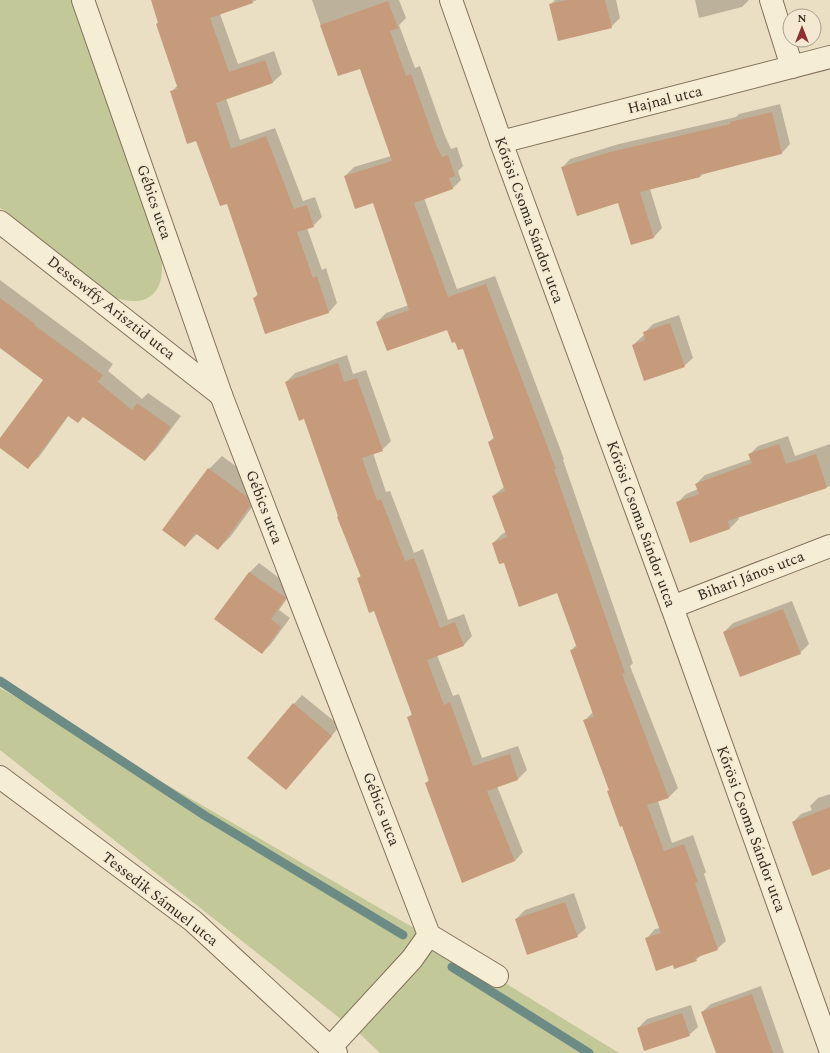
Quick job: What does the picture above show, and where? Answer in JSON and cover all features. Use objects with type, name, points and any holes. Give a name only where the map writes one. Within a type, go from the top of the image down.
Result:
[{"type":"street","name":"Gébics utca","points":[[83,0],[221,395],[430,935]]},
{"type":"street","name":"Kőrösi Csoma Sándor utca","points":[[450,0],[672,607],[830,1048]]},
{"type":"street","points":[[771,0],[792,67]]},
{"type":"street","name":"Hajnal utca","points":[[501,142],[830,57]]},
{"type":"street","name":"Dessewffy Arisztid utca","points":[[0,222],[221,395]]},
{"type":"street","name":"Bihari János utca","points":[[672,607],[830,546]]},
{"type":"street","name":"Tessedik Sámuel utca","points":[[0,777],[192,921],[333,1050]]},
{"type":"street","points":[[333,1050],[430,935],[497,976]]},
{"type":"green space","points":[[0,0],[74,0],[161,256],[162,267],[159,285],[155,292],[149,297],[131,301],[111,295],[0,208]]},
{"type":"green space","points":[[0,688],[445,946],[619,1053],[380,1053],[361,1035],[0,750]]},
{"type":"building","points":[[151,0],[252,0],[253,3],[210,18],[229,72],[265,60],[273,83],[216,103],[231,149],[266,136],[294,209],[307,205],[314,227],[297,232],[313,278],[317,276],[329,313],[265,334],[253,298],[258,296],[227,204],[220,206],[196,141],[187,144],[170,91],[178,89],[156,24],[158,23]]},
{"type":"building","points":[[568,0],[605,0],[612,28],[558,41],[549,4]]},
{"type":"building","points":[[388,1],[398,28],[390,31],[406,76],[411,74],[436,145],[442,157],[448,155],[455,176],[449,178],[453,189],[414,203],[448,297],[486,284],[556,469],[554,469],[625,673],[622,674],[669,798],[647,805],[664,851],[684,844],[698,882],[695,883],[718,950],[695,958],[697,961],[674,969],[673,965],[656,971],[645,938],[661,933],[622,826],[620,827],[607,791],[609,790],[583,720],[594,717],[570,650],[577,648],[557,593],[519,607],[504,563],[499,564],[492,543],[507,537],[492,496],[505,491],[488,442],[494,439],[463,349],[458,350],[455,342],[452,343],[447,330],[387,351],[376,322],[409,310],[373,203],[355,209],[344,176],[392,161],[360,69],[338,76],[320,25]]},
{"type":"building","points":[[772,112],[782,154],[640,192],[654,238],[631,245],[618,203],[577,216],[561,167],[610,152],[730,124],[730,122]]},
{"type":"building","points":[[0,298],[35,324],[34,325],[103,375],[98,382],[132,410],[137,403],[171,427],[145,461],[83,417],[78,423],[68,416],[28,469],[0,448],[0,438],[43,380],[0,348]]},
{"type":"building","points":[[670,323],[685,367],[644,381],[632,345],[645,340],[643,332]]},
{"type":"building","points":[[338,363],[344,382],[357,378],[383,451],[362,458],[377,501],[381,499],[405,561],[414,558],[440,628],[455,622],[464,646],[427,660],[444,705],[450,702],[473,766],[510,754],[518,780],[487,791],[515,861],[462,883],[425,783],[429,781],[407,717],[412,715],[374,611],[369,613],[357,578],[361,577],[337,517],[338,516],[304,419],[299,421],[285,382]]},
{"type":"building","points":[[779,444],[786,464],[816,454],[827,488],[728,521],[730,529],[690,543],[676,502],[699,494],[695,484],[752,463],[748,454]]},
{"type":"building","points":[[208,468],[247,497],[250,506],[218,550],[195,533],[185,547],[162,530]]},
{"type":"building","points":[[249,572],[286,598],[271,619],[281,627],[262,654],[214,619]]},
{"type":"building","points":[[783,609],[801,654],[740,677],[723,632]]},
{"type":"building","points":[[293,703],[332,736],[286,790],[247,758]]},
{"type":"building","points":[[830,807],[830,869],[812,876],[792,822]]},
{"type":"building","points":[[565,902],[578,937],[527,955],[515,919]]},
{"type":"building","points":[[752,994],[773,1053],[716,1053],[701,1012]]},
{"type":"building","points":[[682,1013],[690,1036],[644,1051],[637,1028]]},
{"type":"waterway","points":[[0,681],[204,815],[403,935]]},
{"type":"waterway","points":[[452,967],[589,1053]]}]
